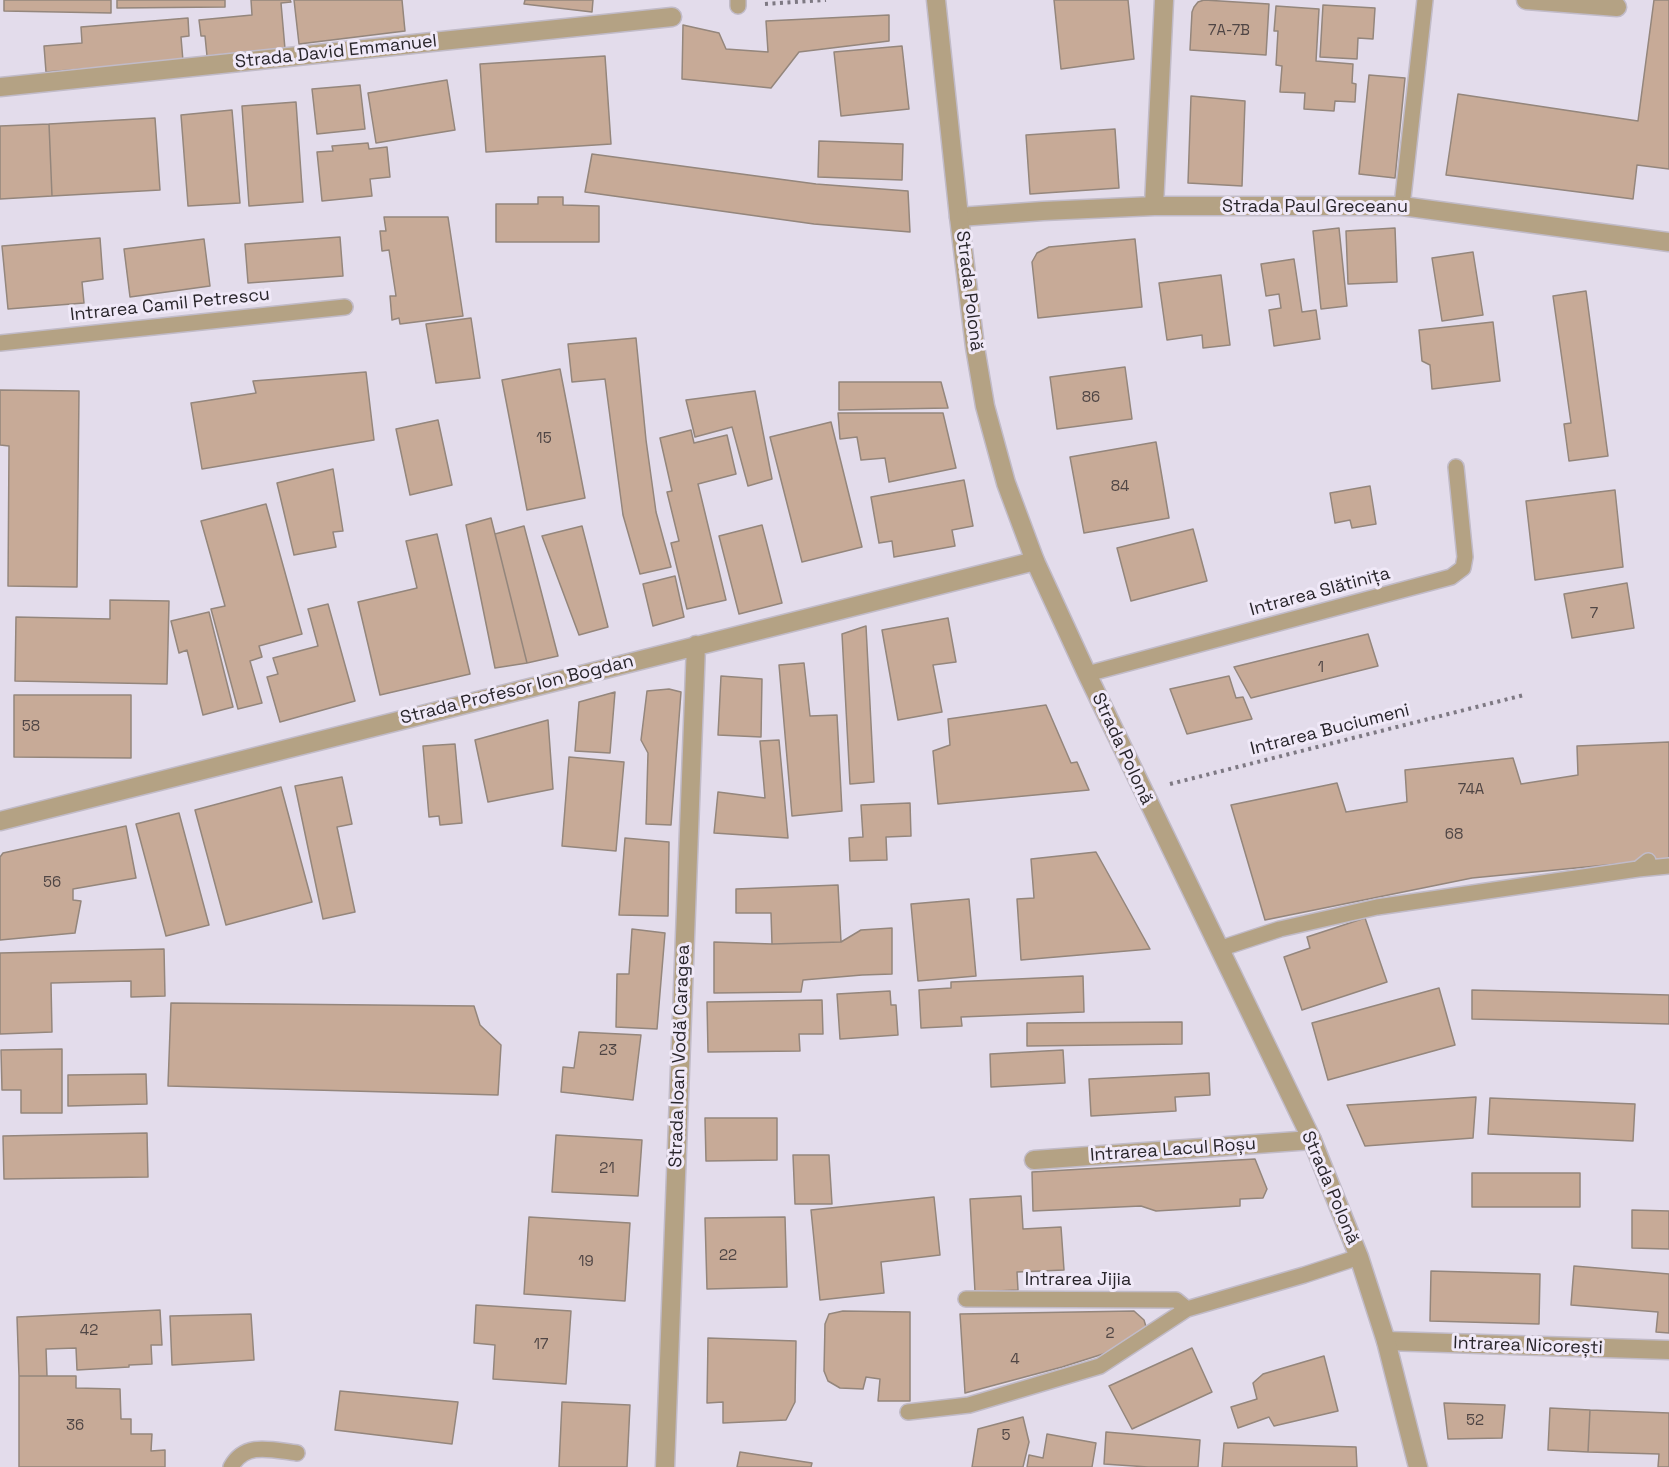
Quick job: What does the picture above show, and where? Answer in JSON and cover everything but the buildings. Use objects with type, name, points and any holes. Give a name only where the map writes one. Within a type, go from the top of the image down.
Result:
[{"type":"street","name":"Strada Polonă","points":[[936,0],[975,347],[985,406],[1006,483],[1035,561],[1087,674],[1312,1140],[1359,1257],[1386,1341],[1418,1467]]},
{"type":"street","points":[[1154,206],[1164,0]]},
{"type":"street","points":[[1526,0],[1617,7]]},
{"type":"street","name":"Strada David Emmanuel","points":[[0,87],[672,17]]},
{"type":"street","name":"Strada Paul Greceanu","points":[[959,217],[1154,206],[1402,206],[1669,242]]},
{"type":"street","name":"Strada Profesor Ion Bogdan","points":[[0,821],[1035,561]]},
{"type":"street","name":"Strada Ioan Vodă Caragea","points":[[665,1467],[696,645]]},
{"type":"street","name":"Intrarea Lacul Roșu","points":[[1034,1160],[1312,1140]]},
{"type":"street","name":"Intrarea Nicorești","points":[[1386,1341],[1669,1350]]},
{"type":"lane","points":[[1402,206],[1425,0]]},
{"type":"lane","name":"Intrarea Camil Petrescu","points":[[0,343],[345,307]]},
{"type":"lane","name":"Intrarea Slătinița","points":[[1087,674],[1451,577],[1463,568],[1466,557],[1456,467]]},
{"type":"lane","points":[[1219,949],[1280,929],[1377,907],[1643,865],[1669,866]]},
{"type":"lane","points":[[908,1412],[969,1405],[1100,1366],[1187,1309],[1359,1257]]},
{"type":"lane","name":"Intrarea Jijia","points":[[966,1299],[1176,1300],[1187,1309]]},
{"type":"lane","points":[[231,1467],[235,1460],[248,1450],[263,1449],[297,1453]]},
{"type":"path","name":"Intrarea Buciumeni","points":[[1142,791],[1524,695]]}]
